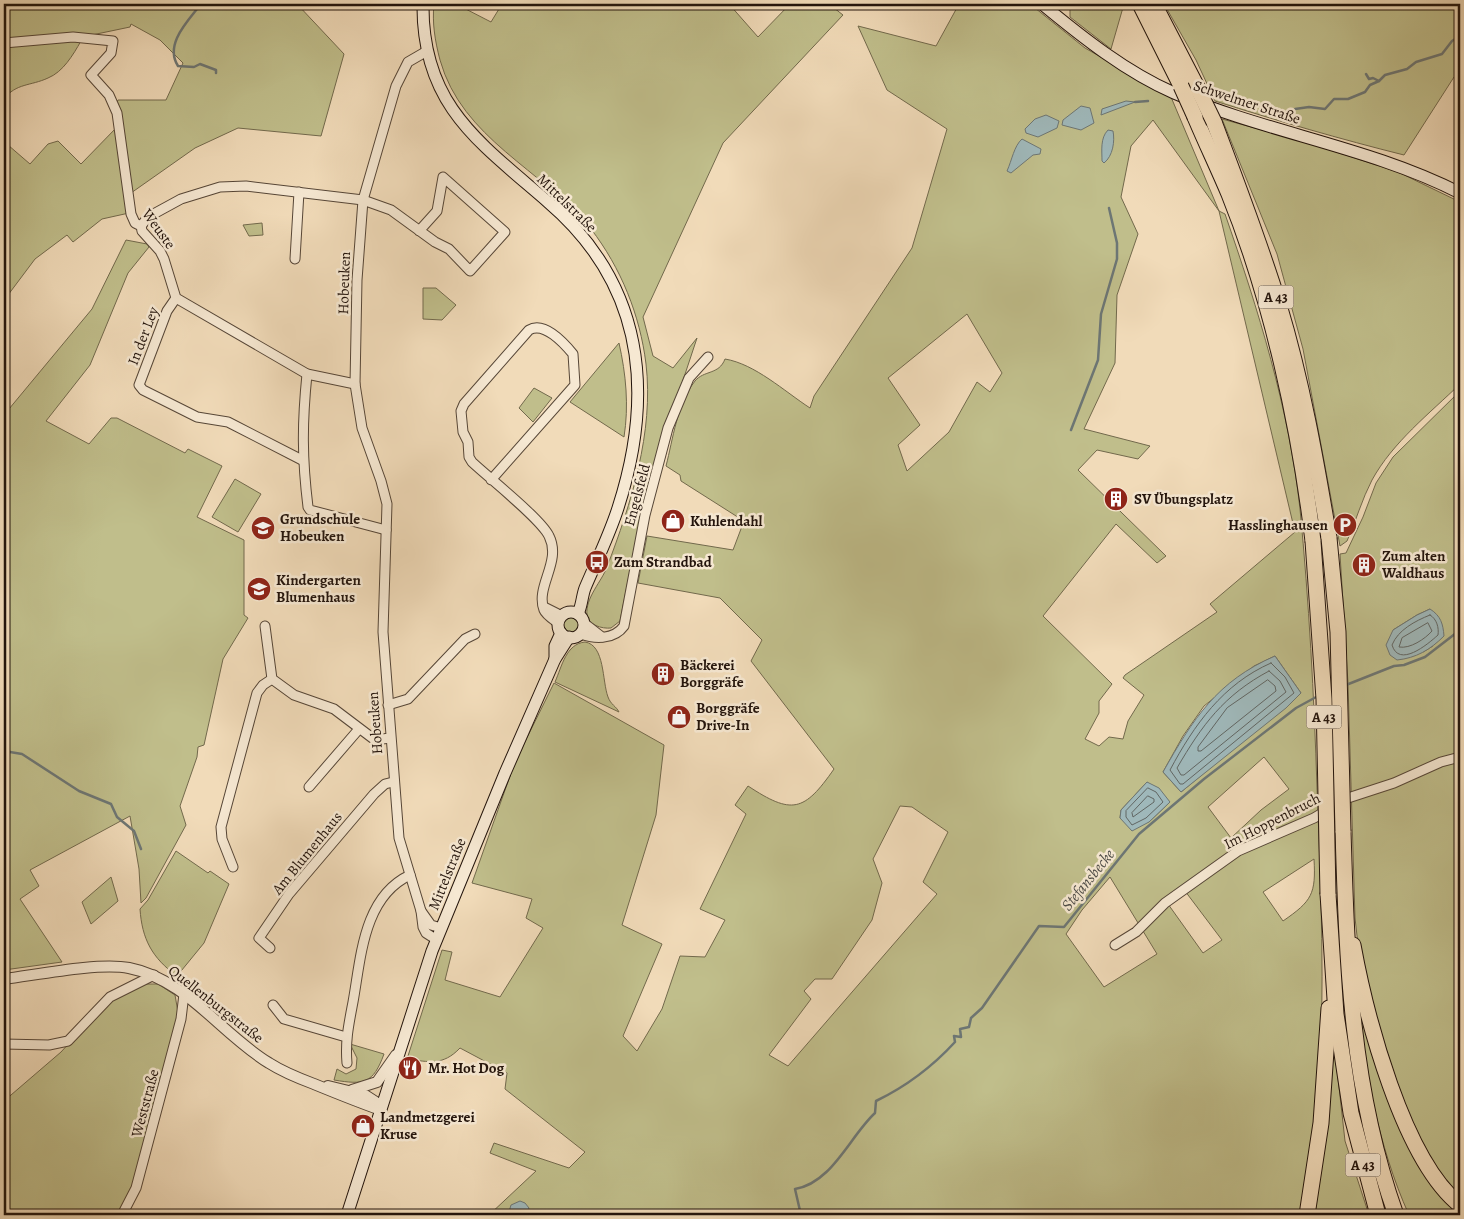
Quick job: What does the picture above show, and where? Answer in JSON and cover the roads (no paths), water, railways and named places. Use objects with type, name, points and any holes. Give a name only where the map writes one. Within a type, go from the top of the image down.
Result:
[{"type":"highway","name":"A 43","points":[[1140,4],[1181,86],[1229,195],[1266,310],[1291,406],[1306,481],[1313,541],[1324,700],[1328,894],[1332,969],[1351,1113],[1378,1215]]},
{"type":"highway","name":"A 43","points":[[1154,4],[1214,122],[1258,241],[1279,306],[1300,386],[1329,538],[1338,632],[1348,975],[1359,1071],[1371,1134],[1396,1215]]},
{"type":"highway","points":[[1345,894],[1354,948],[1369,1016],[1385,1072],[1410,1132],[1428,1168],[1445,1191],[1460,1206]]},
{"type":"highway","points":[[1307,1215],[1321,1123],[1332,969]]},
{"type":"main road","name":"Mittelstraße","points":[[347,1215],[399,1050],[441,928],[618,508],[634,443],[638,413],[638,379],[630,327],[614,282],[590,245],[558,210],[483,146],[453,112],[438,86],[427,51],[423,4]]},
{"type":"main road","name":"Schwelmer Straße","points":[[1042,4],[1123,65],[1172,92],[1221,112],[1407,169],[1460,193]]},
{"type":"street","name":"Weuste","points":[[4,43],[73,37],[113,41],[111,53],[91,75],[109,95],[117,113],[131,214],[135,223],[141,226],[142,231],[153,242],[164,259],[176,298]]},
{"type":"street","name":"Hobeuken","points":[[427,51],[408,62],[396,86],[363,200],[357,280],[355,384],[362,428],[384,491],[386,530],[383,632],[393,782],[399,838],[421,911],[422,927],[426,933],[437,940]]},
{"type":"street","points":[[141,226],[148,216],[181,199],[206,190],[246,186],[363,200],[391,210],[419,231],[450,249],[470,271],[504,232],[443,177],[437,211],[419,231]]},
{"type":"street","points":[[295,259],[299,192]]},
{"type":"street","points":[[176,298],[307,374],[355,384]]},
{"type":"street","name":"In der Ley","points":[[176,298],[167,311],[139,385],[143,390],[197,417],[228,422],[302,460]]},
{"type":"street","points":[[491,480],[576,385],[573,354],[543,328],[534,327],[529,330],[462,408],[462,432],[468,442],[470,460],[491,480],[542,526],[549,535],[554,557],[543,594],[544,607],[570,624]]},
{"type":"street","name":"Engelsfeld","points":[[570,624],[589,637],[616,634],[624,626],[645,515],[668,428],[689,378],[708,357]]},
{"type":"street","points":[[307,374],[302,423],[302,460],[310,510],[386,530]]},
{"type":"street","points":[[265,626],[272,679],[294,695],[334,709],[375,740],[390,738]]},
{"type":"street","points":[[388,705],[408,699],[461,643],[475,634]]},
{"type":"street","points":[[232,867],[222,839],[221,827],[257,693],[263,685],[272,679]]},
{"type":"street","points":[[309,787],[359,729]]},
{"type":"street","name":"Im Hoppenbruch","points":[[1115,945],[1136,932],[1165,903],[1238,851],[1314,818],[1348,798],[1394,783],[1442,762],[1460,757]]},
{"type":"street","name":"Am Blumenhaus","points":[[270,948],[259,938],[289,894],[374,794],[385,784],[393,782]]},
{"type":"street","points":[[347,1063],[346,1036],[360,951],[366,932],[388,890],[399,880],[410,875]]},
{"type":"street","points":[[421,911],[431,924],[441,928]]},
{"type":"street","name":"Quellenburgstraße","points":[[4,979],[108,967],[128,968],[154,975],[184,994],[246,1048],[270,1064],[349,1100],[381,1108]]},
{"type":"street","points":[[4,1044],[49,1045],[68,1041],[110,997],[154,975]]},
{"type":"street","name":"Weststraße","points":[[122,1215],[136,1188],[181,1019],[184,994]]},
{"type":"street","points":[[273,1005],[284,1019],[346,1036]]},
{"type":"street","name":"Quellenburgstraße","points":[[351,1090],[360,1089],[377,1082],[399,1050]]},
{"type":"street","name":"Quellenburgstraße","points":[[316,1084],[351,1090],[369,1097],[381,1108]]},
{"type":"water","points":[[1126,101],[1135,102],[1101,115],[1102,109]]},
{"type":"water","points":[[1081,106],[1090,108],[1094,123],[1081,130],[1062,125],[1063,120]]},
{"type":"water","points":[[1046,115],[1059,121],[1057,128],[1038,137],[1026,133],[1025,129],[1035,119]]},
{"type":"water","points":[[1108,130],[1113,131],[1114,139],[1111,152],[1104,163],[1102,161],[1102,145],[1105,133]]},
{"type":"water","points":[[1022,139],[1041,149],[1040,154],[1033,155],[1011,173],[1007,171],[1015,149]]},
{"type":"water","points":[[1430,609],[1437,614],[1441,621],[1444,636],[1417,655],[1397,660],[1390,655],[1386,645],[1393,630]]},
{"type":"water","points":[[1275,656],[1301,693],[1286,708],[1181,792],[1163,772],[1196,719],[1208,704],[1237,677]]},
{"type":"water","points":[[1147,782],[1159,788],[1170,802],[1149,822],[1132,831],[1120,818],[1121,810]]},
{"type":"water","points":[[520,1201],[529,1208],[527,1215],[508,1215],[511,1205]]},
{"type":"waterway","points":[[201,4],[179,33],[174,49],[174,58],[178,66],[194,67],[200,64],[216,70],[216,73]]},
{"type":"waterway","points":[[1295,109],[1309,107],[1325,109],[1334,99],[1348,99],[1365,92],[1370,85],[1379,81],[1385,75],[1407,69],[1416,62],[1442,54],[1452,41],[1460,36]]},
{"type":"waterway","points":[[1366,74],[1369,79],[1373,78],[1379,81]]},
{"type":"waterway","points":[[1135,102],[1148,101]]},
{"type":"waterway","points":[[1071,430],[1098,360],[1101,314],[1117,259],[1117,243],[1109,208]]},
{"type":"waterway","name":"Stefansbecke","points":[[1346,685],[1394,666],[1404,665],[1425,657],[1460,630]]},
{"type":"waterway","name":"Stefansbecke","points":[[801,1215],[795,1189],[808,1185],[820,1178],[830,1168],[875,1113],[876,1101],[908,1083],[928,1068],[955,1042],[954,1036],[961,1037],[960,1029],[969,1027],[971,1018],[982,1008],[1039,926],[1064,927],[1139,834],[1204,779],[1296,708],[1318,696]]},
{"type":"waterway","points":[[4,751],[22,754],[79,791],[111,804],[117,817],[134,831],[141,849]]},
{"type":"place","name":"SV Übungsplatz","points":[[1116,499]]},
{"type":"place","name":"Kuhlendahl","points":[[673,521]]},
{"type":"place","name":"Hasslinghausen","points":[[1345,525]]},
{"type":"place","name":"Grundschule Hobeuken","points":[[263,528]]},
{"type":"place","name":"Zum Strandbad","points":[[597,562]]},
{"type":"place","name":"Zum alten Waldhaus","points":[[1364,565]]},
{"type":"place","name":"Kindergarten Blumenhaus","points":[[259,589]]},
{"type":"place","name":"Bäckerei Borggräfe","points":[[663,674]]},
{"type":"place","name":"Borggräfe Drive-In","points":[[679,717]]},
{"type":"place","name":"Mr. Hot Dog","points":[[410,1068]]},
{"type":"place","name":"Landmetzgerei Kruse","points":[[363,1126]]}]
